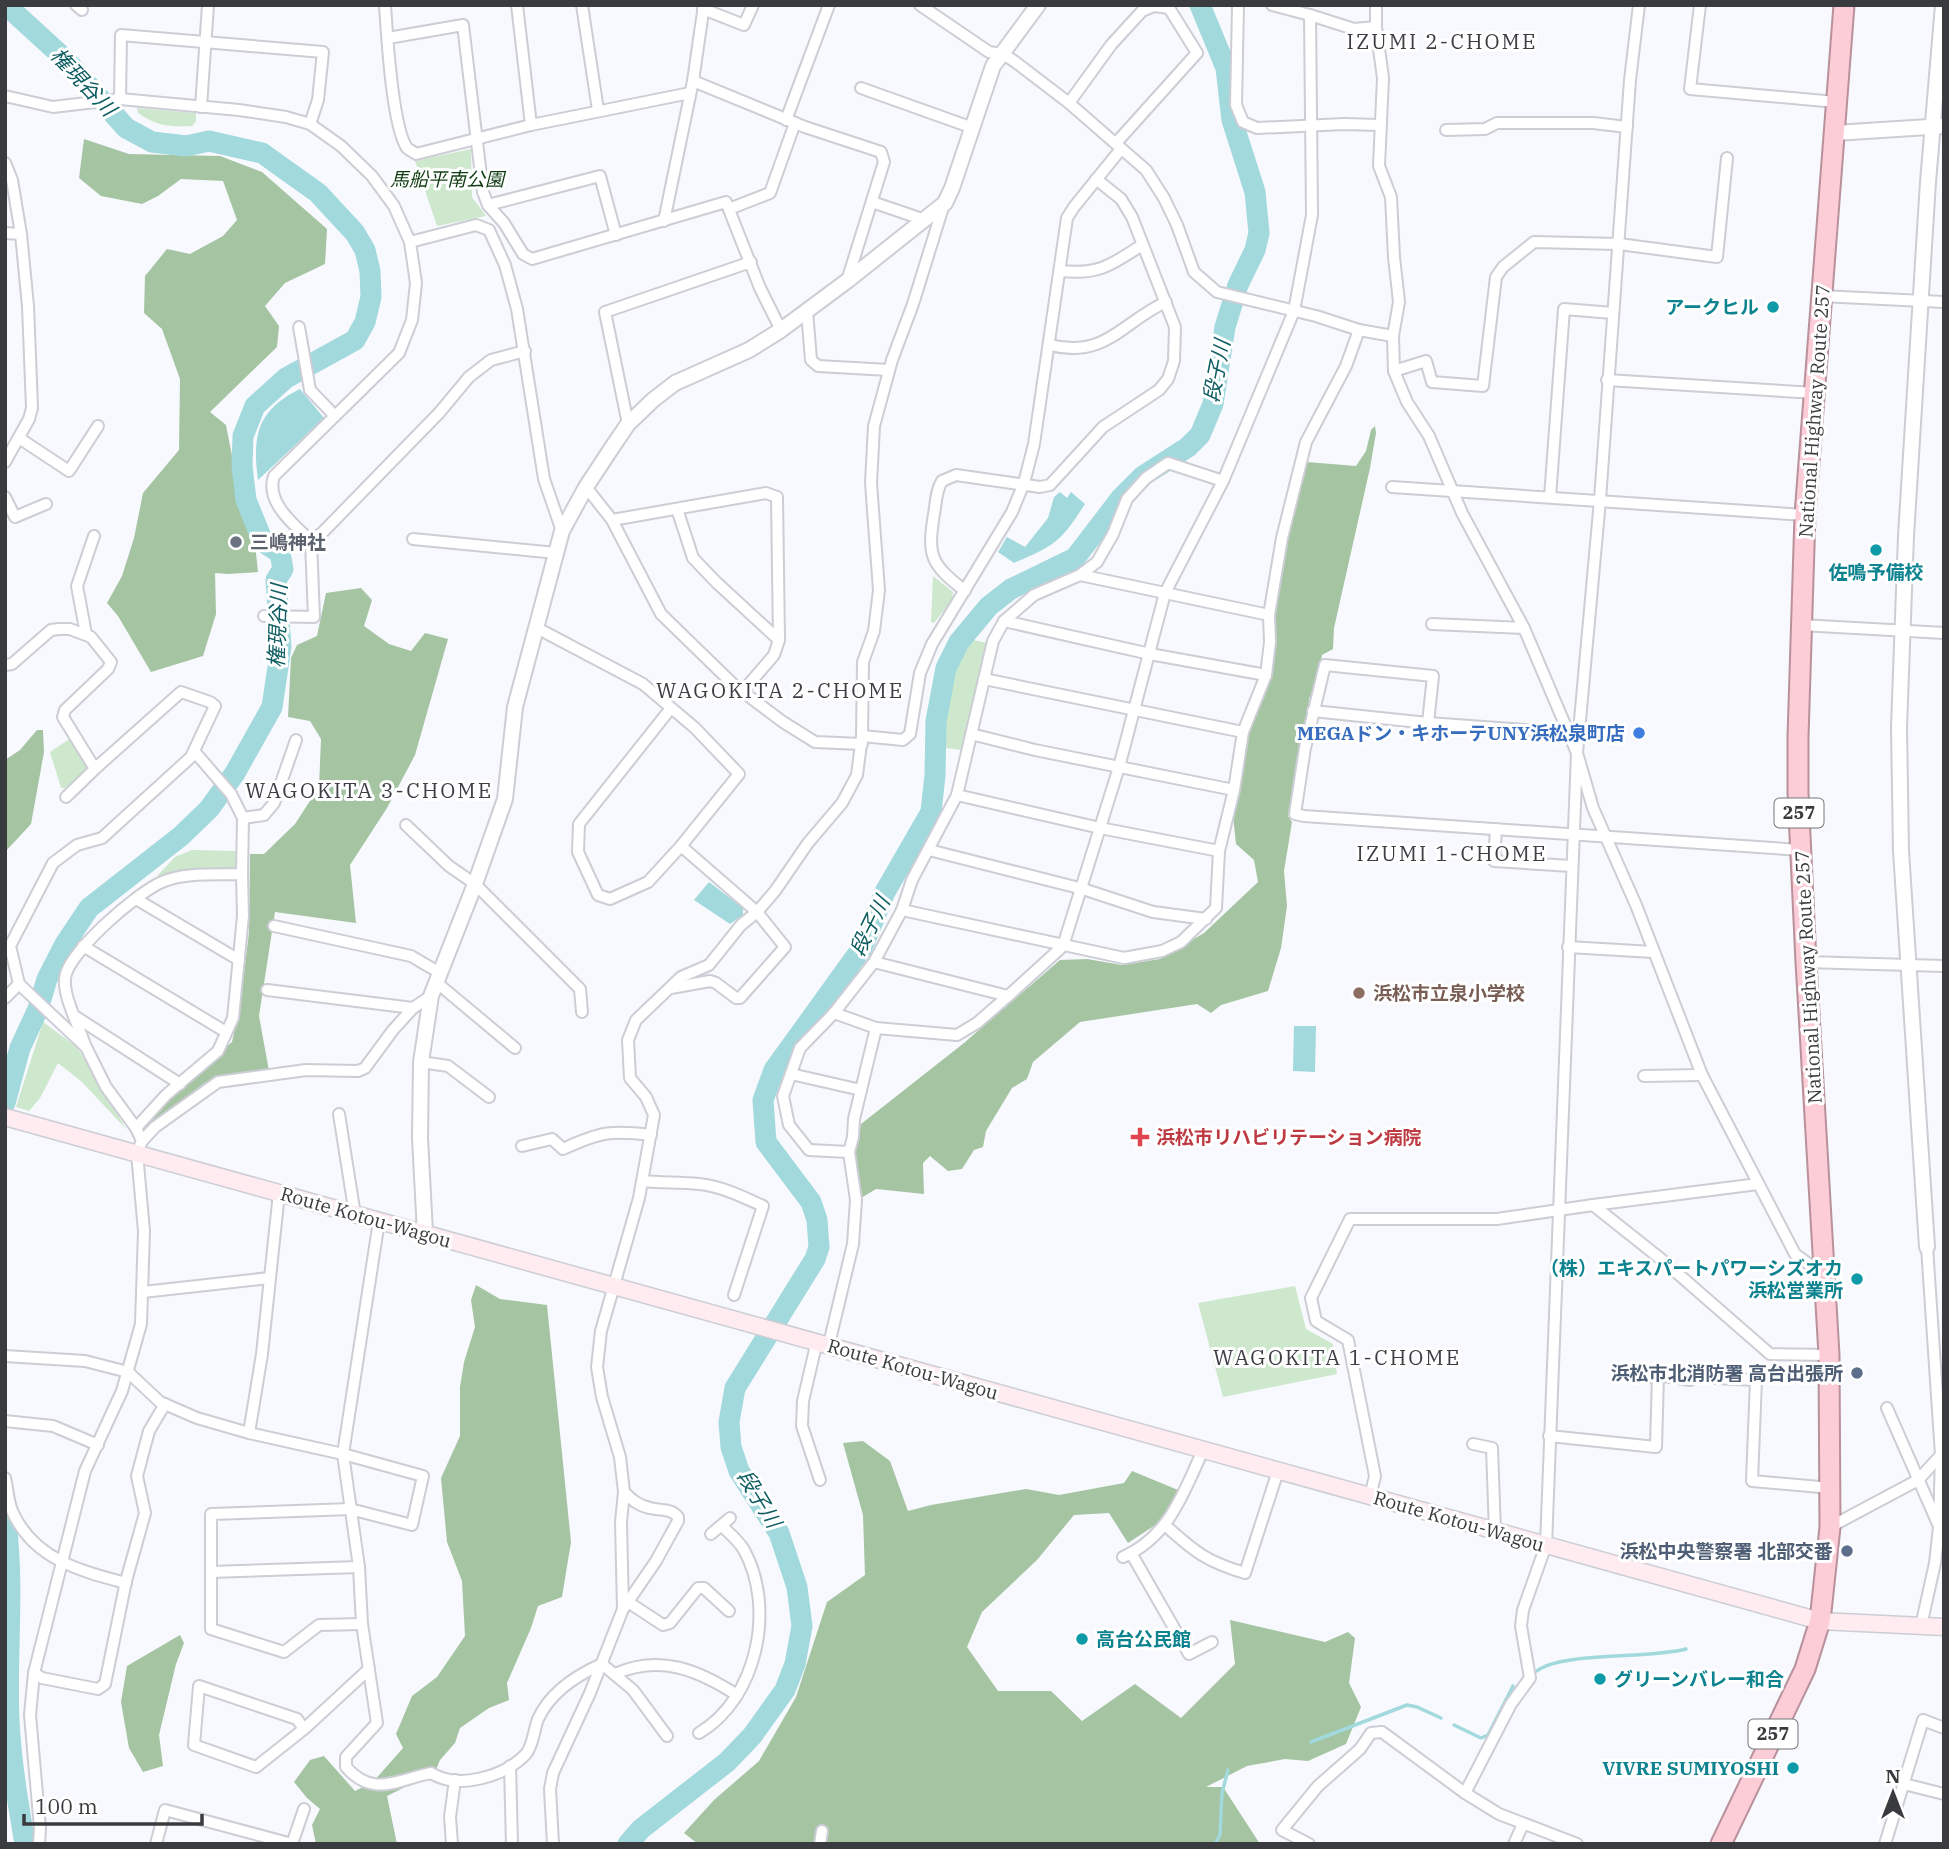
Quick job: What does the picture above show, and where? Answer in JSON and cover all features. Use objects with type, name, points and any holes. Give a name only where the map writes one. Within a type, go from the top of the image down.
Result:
[{"type":"highway","name":"National Highway Route 257","points":[[1721,1844],[1805,1669],[1820,1621],[1830,1527],[1829,1355],[1798,779],[1805,515],[1844,5]]},
{"type":"main road","name":"Route Kotou-Wagou","points":[[5,1117],[139,1147],[355,1215],[1820,1621],[1944,1627]]},
{"type":"street","points":[[201,107],[208,5]]},
{"type":"street","points":[[386,5],[399,125],[407,148],[416,154],[598,110],[690,93]]},
{"type":"street","points":[[517,5],[531,125]]},
{"type":"street","points":[[582,5],[598,110]]},
{"type":"street","points":[[664,221],[693,81],[704,7],[744,25],[753,5]]},
{"type":"street","points":[[729,209],[770,193],[829,5]]},
{"type":"street","points":[[920,5],[989,52],[1003,54],[1069,103],[1146,170],[1169,207],[1194,272],[1217,292],[1359,330],[1393,336]]},
{"type":"street","points":[[626,1605],[621,1522],[624,1492],[620,1457],[602,1397],[597,1367],[601,1331],[643,1181],[654,1115],[646,1097],[630,1078],[628,1040],[636,1020],[681,978],[709,965],[741,925],[757,912],[808,843],[842,803],[857,775],[862,740],[863,662],[874,631],[879,590],[871,484],[874,426],[889,370],[993,66],[1038,5]]},
{"type":"street","points":[[586,487],[612,520],[662,614],[743,691],[783,722],[815,742],[903,740],[909,734],[920,673],[932,644],[1012,512],[1024,483],[1034,444],[1067,218],[1118,146],[1197,53],[1169,8],[1154,5],[1142,11],[1111,45],[1069,103]]},
{"type":"street","points":[[1238,5],[1237,105],[1243,122],[1257,128],[1379,125]]},
{"type":"street","points":[[1272,5],[1354,29],[1376,27]]},
{"type":"street","points":[[1376,5],[1383,78],[1379,166],[1391,197],[1399,302],[1393,336],[1394,371],[1407,402],[1429,436],[1462,513],[1524,628],[1577,753],[1593,808],[1702,1074],[1795,1254],[1810,1265],[1825,1266]]},
{"type":"street","points":[[1465,1793],[1511,1704],[1530,1678],[1521,1626],[1523,1611],[1546,1545],[1572,834],[1600,500],[1630,80],[1639,5]]},
{"type":"street","points":[[1700,5],[1690,89],[1836,102]]},
{"type":"street","points":[[1921,1626],[1941,1532],[1942,1452],[1900,829],[1899,727],[1902,631],[1922,301],[1939,126],[1943,5]]},
{"type":"street","points":[[834,1013],[876,1028],[957,1035],[977,1023],[1063,946],[1083,889],[1119,766],[1166,593],[1223,481],[1294,311],[1312,215],[1310,15]]},
{"type":"street","points":[[388,38],[463,25],[483,192],[488,205],[504,223],[523,254],[532,259],[726,202],[760,288],[781,330]]},
{"type":"street","points":[[116,100],[121,34],[323,52],[318,100],[310,124]]},
{"type":"street","points":[[693,81],[791,121],[881,152],[884,162],[846,281]]},
{"type":"street","points":[[861,88],[973,128]]},
{"type":"street","points":[[5,96],[52,107],[116,100],[286,117],[310,124],[341,146],[372,176],[394,206],[410,242],[416,283],[412,320],[399,354],[274,476],[271,485],[274,498],[290,522],[311,541],[314,617],[264,616]]},
{"type":"street","points":[[1446,130],[1485,129],[1497,123],[1593,123],[1627,127]]},
{"type":"street","points":[[1835,133],[1939,126]]},
{"type":"street","points":[[1394,371],[1426,361],[1432,382],[1483,386],[1496,278],[1503,267],[1534,242],[1619,244],[1717,257],[1727,158]]},
{"type":"street","points":[[5,163],[12,180],[28,306],[32,408],[29,419],[5,462]]},
{"type":"street","points":[[488,205],[600,176],[616,235]]},
{"type":"street","points":[[965,591],[944,574],[935,562],[930,548],[939,485],[942,481],[956,475],[1040,487],[1049,485],[1103,427],[1159,390],[1168,379],[1174,361],[1175,327],[1132,217],[1121,199],[1097,179]]},
{"type":"street","points":[[872,202],[925,220]]},
{"type":"street","points":[[425,1233],[420,1138],[421,1062],[436,984],[505,799],[515,706],[562,531],[586,487],[628,424],[653,400],[675,383],[749,350],[781,330],[945,203]]},
{"type":"street","points":[[410,242],[476,225],[489,230],[505,265],[517,309],[534,430],[544,479],[562,531]]},
{"type":"street","points":[[5,233],[20,234]]},
{"type":"street","points":[[1060,271],[1078,273],[1106,268],[1142,245]]},
{"type":"street","points":[[628,424],[605,312],[751,262]]},
{"type":"street","points":[[1821,296],[1944,302]]},
{"type":"street","points":[[1050,345],[1081,348],[1104,342],[1166,302]]},
{"type":"street","points":[[1550,497],[1564,309],[1613,313]]},
{"type":"street","points":[[807,311],[811,360],[818,366],[889,370]]},
{"type":"street","points":[[299,327],[310,390],[335,416]]},
{"type":"street","points":[[902,910],[1124,958],[1162,951],[1181,942],[1216,908],[1219,851],[1234,790],[1243,732],[1266,675],[1270,642],[1269,615],[1282,538],[1306,442],[1346,366],[1359,330]]},
{"type":"street","points":[[311,541],[413,440],[469,377],[491,360],[525,351]]},
{"type":"street","points":[[1607,380],[1815,393]]},
{"type":"street","points":[[19,438],[69,471],[99,426]]},
{"type":"street","points":[[849,1152],[809,1150],[789,1125],[783,1096],[800,1048],[834,1013],[874,962],[902,910],[912,880],[957,795],[993,641],[1004,621],[1034,595],[1080,575],[1097,562],[1113,534],[1127,499],[1146,478],[1168,463],[1223,481]]},
{"type":"street","points":[[1392,487],[1453,489],[1805,515]]},
{"type":"street","points":[[612,520],[766,493],[777,497],[779,640],[774,655],[743,691]]},
{"type":"street","points":[[5,497],[15,517],[46,504]]},
{"type":"street","points":[[677,509],[693,558],[779,640]]},
{"type":"street","points":[[86,634],[78,586],[94,536]]},
{"type":"street","points":[[413,538],[556,553]]},
{"type":"street","points":[[1080,575],[1269,615]]},
{"type":"street","points":[[1004,621],[1150,654],[1266,675]]},
{"type":"street","points":[[1432,624],[1524,628]]},
{"type":"street","points":[[1801,625],[1944,633]]},
{"type":"street","points":[[535,627],[643,684],[695,728],[739,774],[648,882],[610,899],[598,895],[578,852],[579,824],[671,709]]},
{"type":"street","points":[[5,665],[12,664],[51,630],[70,629],[92,637],[111,662],[108,669],[65,710],[63,717],[92,764],[99,766]]},
{"type":"street","points":[[1429,723],[1433,677],[1325,664],[1313,711],[1295,814],[1801,850]]},
{"type":"street","points":[[984,679],[1243,732]]},
{"type":"street","points":[[66,797],[181,692],[215,706],[191,757],[102,838],[77,845],[52,863],[8,944],[23,988],[86,1047]]},
{"type":"street","points":[[1313,711],[1567,733]]},
{"type":"street","points":[[971,734],[1234,790]]},
{"type":"street","points":[[243,818],[264,815],[274,803],[296,740]]},
{"type":"street","points":[[136,1128],[166,1095],[218,1051],[233,1018],[243,916],[243,818],[231,794],[194,751]]},
{"type":"street","points":[[957,795],[1100,828],[1219,851]]},
{"type":"street","points":[[406,825],[449,866],[475,884],[580,989],[582,1012]]},
{"type":"street","points":[[1496,829],[1494,861],[1571,866]]},
{"type":"street","points":[[669,989],[710,981],[740,998],[785,947],[757,912],[681,846]]},
{"type":"street","points":[[929,850],[1083,889],[1153,912],[1206,919]]},
{"type":"street","points":[[39,1844],[40,1828],[30,1715],[34,1673],[85,1471],[128,1371],[141,1324],[143,1292],[144,1231],[136,1128],[106,1087],[86,1047],[68,999],[65,978],[72,961],[83,946],[110,920],[162,882],[185,877],[242,874]]},
{"type":"street","points":[[136,899],[239,960]]},
{"type":"street","points":[[274,926],[411,956],[436,984],[515,1048]]},
{"type":"street","points":[[83,946],[226,1032]]},
{"type":"street","points":[[1568,947],[1653,952]]},
{"type":"street","points":[[874,962],[1008,996]]},
{"type":"street","points":[[1806,962],[1944,966]]},
{"type":"street","points":[[139,1147],[155,1127],[218,1082],[306,1070],[358,1071],[365,1068],[393,1030],[436,984]]},
{"type":"street","points":[[5,998],[23,988]]},
{"type":"street","points":[[267,990],[413,1008]]},
{"type":"street","points":[[76,1017],[180,1084]]},
{"type":"street","points":[[820,1480],[802,1426],[803,1401],[853,1244],[856,1200],[849,1152],[876,1028]]},
{"type":"street","points":[[421,1062],[448,1066],[489,1097]]},
{"type":"street","points":[[791,1074],[861,1090]]},
{"type":"street","points":[[1644,1076],[1702,1074]]},
{"type":"street","points":[[340,1114],[355,1215]]},
{"type":"street","points":[[522,1146],[552,1139],[563,1149],[595,1134],[622,1131],[651,1135]]},
{"type":"street","points":[[643,1181],[700,1184],[763,1206],[734,1295]]},
{"type":"street","points":[[1370,1497],[1375,1476],[1348,1340],[1316,1321],[1311,1298],[1350,1219],[1497,1219],[1758,1184]]},
{"type":"street","points":[[249,1433],[262,1354],[279,1193]]},
{"type":"street","points":[[1593,1205],[1661,1259],[1770,1354],[1829,1355]]},
{"type":"street","points":[[379,1221],[343,1454],[359,1567],[362,1624],[377,1723],[346,1757],[346,1767],[355,1777],[366,1783],[384,1786],[431,1773],[442,1780],[486,1778],[510,1766],[527,1753],[538,1719],[548,1703],[579,1674],[602,1664]]},
{"type":"street","points":[[143,1292],[269,1278]]},
{"type":"street","points":[[5,1356],[85,1361],[128,1371],[160,1402],[197,1418],[423,1476],[412,1525],[350,1509],[211,1514],[211,1629],[284,1652],[319,1625],[362,1624]]},
{"type":"street","points":[[1627,1373],[1658,1378]]},
{"type":"street","points":[[1549,1436],[1656,1447],[1658,1375],[1690,1380]]},
{"type":"street","points":[[1716,1378],[1756,1380],[1752,1481],[1831,1488]]},
{"type":"street","points":[[34,1673],[42,1678],[98,1689],[105,1684],[126,1583],[145,1513],[137,1475],[149,1431],[165,1404]]},
{"type":"street","points":[[1886,1408],[1941,1532]]},
{"type":"street","points":[[5,1421],[53,1426],[98,1445]]},
{"type":"street","points":[[1473,1444],[1492,1448],[1495,1532]]},
{"type":"street","points":[[1203,1450],[1166,1526],[1127,1555],[1189,1654],[1212,1642]]},
{"type":"street","points":[[1830,1527],[1918,1480],[1942,1452]]},
{"type":"street","points":[[1166,1526],[1194,1551],[1214,1564],[1245,1573],[1278,1471]]},
{"type":"street","points":[[5,1478],[12,1513],[30,1542],[61,1562],[85,1572],[126,1583]]},
{"type":"street","points":[[553,1844],[550,1789],[553,1773],[626,1605],[656,1561],[678,1521],[678,1517],[671,1510],[649,1508],[636,1503],[624,1492]]},
{"type":"street","points":[[699,1733],[711,1726],[737,1695],[751,1670],[758,1641],[758,1602],[754,1576],[743,1549],[726,1522],[711,1534]]},
{"type":"street","points":[[211,1572],[359,1567]]},
{"type":"street","points":[[626,1605],[663,1625],[670,1623],[698,1588],[704,1588],[729,1611]]},
{"type":"street","points":[[602,1664],[633,1690],[667,1735]]},
{"type":"street","points":[[615,1674],[635,1665],[670,1666],[712,1678],[737,1695]]},
{"type":"street","points":[[304,1729],[297,1719],[199,1686],[194,1745],[256,1767],[304,1729],[369,1669]]},
{"type":"street","points":[[1885,1844],[1923,1720],[1944,1728]]},
{"type":"street","points":[[1308,1844],[1282,1830],[1318,1786],[1360,1749],[1371,1733],[1382,1732],[1465,1793],[1499,1814],[1577,1844]]},
{"type":"street","points":[[510,1766],[512,1844]]},
{"type":"street","points":[[452,1844],[450,1817],[455,1780]]},
{"type":"street","points":[[1904,1784],[1944,1794]]},
{"type":"street","points":[[156,1844],[165,1810],[292,1844],[304,1809]]},
{"type":"street","points":[[1514,1844],[1522,1824]]},
{"type":"street","points":[[820,1844],[822,1831]]},
{"type":"green space","points":[[137,108],[196,113],[196,121],[192,126],[164,125],[138,113]]},
{"type":"green space","points":[[84,139],[129,154],[220,156],[262,172],[327,229],[325,264],[285,283],[265,306],[279,326],[277,347],[210,412],[226,425],[243,512],[255,544],[258,572],[215,573],[216,614],[203,656],[151,672],[118,616],[107,603],[122,576],[134,538],[143,493],[179,450],[180,379],[162,329],[144,313],[145,276],[167,249],[190,254],[223,236],[237,220],[223,181],[181,179],[142,204],[101,196],[79,178]]},
{"type":"green space","name":"馬船平南公園","points":[[471,149],[472,197],[486,216],[437,226],[415,161]]},
{"type":"green space","points":[[1375,426],[1370,468],[1334,628],[1333,649],[1322,655],[1317,683],[1309,699],[1306,735],[1288,816],[1292,822],[1284,871],[1287,906],[1281,948],[1268,991],[1221,1005],[1211,1013],[1197,1004],[1080,1022],[1033,1062],[1027,1079],[1012,1088],[986,1131],[983,1147],[974,1150],[962,1169],[948,1171],[930,1156],[923,1163],[924,1194],[876,1189],[861,1198],[855,1154],[861,1124],[964,1043],[1060,960],[1087,959],[1122,965],[1160,959],[1204,933],[1258,882],[1254,860],[1236,844],[1233,816],[1248,734],[1271,679],[1276,638],[1274,606],[1290,523],[1307,462],[1356,466],[1366,451],[1371,430]]},
{"type":"green space","points":[[933,576],[953,592],[952,600],[934,623],[931,622]]},
{"type":"green space","points":[[361,588],[372,600],[364,626],[389,644],[411,651],[425,633],[448,639],[415,755],[387,808],[350,865],[356,923],[275,912],[259,1016],[269,1071],[203,1084],[147,1128],[146,1122],[169,1097],[232,1042],[241,999],[249,932],[250,854],[264,854],[295,824],[319,787],[321,739],[310,721],[288,717],[291,658],[297,645],[317,636],[326,593]]},
{"type":"green space","points":[[973,640],[988,643],[961,750],[946,748],[944,720],[949,692],[965,652]]},
{"type":"green space","points":[[37,730],[43,730],[44,752],[31,824],[5,852],[5,760],[20,750]]},
{"type":"green space","points":[[71,738],[91,768],[67,788],[61,788],[50,752]]},
{"type":"green space","points":[[192,850],[237,851],[235,870],[157,876],[175,857]]},
{"type":"green space","points":[[43,1022],[77,1047],[126,1129],[82,1082],[58,1063],[40,1098],[29,1111],[16,1107]]},
{"type":"green space","points":[[476,1285],[500,1299],[547,1305],[571,1542],[562,1597],[538,1606],[507,1683],[509,1700],[489,1708],[460,1728],[455,1743],[440,1760],[432,1779],[407,1786],[387,1796],[397,1844],[316,1844],[312,1825],[320,1809],[294,1782],[310,1760],[324,1756],[355,1791],[373,1782],[403,1748],[396,1734],[412,1696],[437,1677],[465,1636],[462,1581],[447,1542],[441,1478],[460,1436],[460,1387],[464,1362],[475,1327],[471,1300]]},
{"type":"green space","points":[[1295,1286],[1306,1329],[1333,1344],[1337,1374],[1223,1397],[1198,1303]]},
{"type":"green space","points":[[863,1441],[890,1461],[908,1511],[1026,1489],[1059,1495],[1124,1483],[1132,1471],[1178,1490],[1163,1520],[1128,1543],[1109,1513],[1074,1515],[1037,1560],[982,1612],[967,1647],[998,1691],[1051,1691],[1082,1721],[1135,1684],[1181,1718],[1235,1664],[1230,1620],[1325,1642],[1348,1632],[1355,1638],[1349,1683],[1361,1707],[1346,1744],[1308,1761],[1285,1759],[1247,1766],[1206,1787],[1223,1787],[1260,1844],[698,1844],[684,1833],[714,1800],[759,1761],[796,1697],[827,1602],[865,1575],[863,1515],[843,1443]]},
{"type":"green space","points":[[180,1635],[184,1643],[176,1664],[159,1735],[163,1766],[143,1772],[129,1748],[121,1702],[127,1666]]},
{"type":"water","points":[[300,389],[324,418],[258,480],[257,437],[266,415],[274,406]]},
{"type":"water","points":[[1060,492],[1067,498],[1071,492],[1085,504],[1056,541],[1014,563],[998,552],[1007,537],[1025,547],[1048,518],[1054,497]]},
{"type":"water","points":[[709,882],[743,908],[743,915],[730,924],[694,900]]},
{"type":"water","points":[[1294,1026],[1316,1026],[1315,1072],[1293,1071]]},
{"type":"waterway","name":"権現谷川","points":[[5,1103],[20,1048],[38,1009],[47,979],[65,944],[89,908],[181,836],[209,809],[235,773],[272,707],[281,647],[276,580],[283,569],[280,553],[263,542],[246,500],[242,466],[243,436],[255,406],[286,378],[355,340],[365,322],[371,297],[370,271],[365,250],[355,233],[318,193],[262,153],[209,141],[186,146],[152,142],[126,128],[65,59],[6,5]]},
{"type":"waterway","name":"段子川","points":[[628,1844],[641,1829],[727,1762],[752,1736],[785,1690],[795,1664],[802,1626],[797,1587],[779,1533],[739,1471],[731,1447],[729,1422],[735,1388],[815,1259],[819,1247],[817,1220],[811,1202],[766,1142],[763,1100],[774,1070],[862,948],[885,892],[931,812],[936,721],[946,668],[959,642],[989,606],[1011,589],[1075,558],[1121,498],[1143,476],[1188,447],[1200,435],[1213,404],[1225,327],[1259,233],[1255,192],[1232,120],[1226,68],[1200,5]]},
{"type":"waterway","name":"権現谷川","points":[[5,1516],[10,1593],[9,1721],[25,1844]]},
{"type":"waterway","points":[[1537,1671],[1549,1665],[1585,1658],[1686,1649]]},
{"type":"waterway","points":[[1454,1725],[1481,1738],[1488,1735],[1513,1686]]},
{"type":"waterway","points":[[1311,1742],[1407,1705],[1441,1718]]},
{"type":"waterway","points":[[1215,1844],[1220,1835],[1222,1793],[1228,1770]]},
{"type":"place","name":"アークヒル","points":[[1773,307]]},
{"type":"place","name":"三嶋神社","points":[[236,542]]},
{"type":"place","name":"佐鳴予備校","points":[[1876,550]]},
{"type":"place","name":"MEGAドン・キホーテUNY浜松泉町店","points":[[1639,733]]},
{"type":"place","name":"浜松市立泉小学校","points":[[1359,993]]},
{"type":"place","name":"浜松市リハビリテーション病院","points":[[1140,1137]]},
{"type":"place","name":"（株）エキスパートパワーシズオカ 浜松営業所","points":[[1857,1279]]},
{"type":"place","name":"浜松市北消防署 高台出張所","points":[[1857,1373]]},
{"type":"place","name":"浜松中央警察署 北部交番","points":[[1847,1551]]},
{"type":"place","name":"高台公民館","points":[[1082,1639]]},
{"type":"place","name":"グリーンバレー和合","points":[[1600,1679]]},
{"type":"place","name":"VIVRE SUMIYOSHI","points":[[1793,1768]]},
{"type":"district","name":"IZUMI 2-CHOME","points":[[1442,42]]},
{"type":"district","name":"WAGOKITA 2-CHOME","points":[[780,691]]},
{"type":"district","name":"WAGOKITA 3-CHOME","points":[[369,791]]},
{"type":"district","name":"IZUMI 1-CHOME","points":[[1452,854]]},
{"type":"district","name":"WAGOKITA 1-CHOME","points":[[1337,1358]]}]
